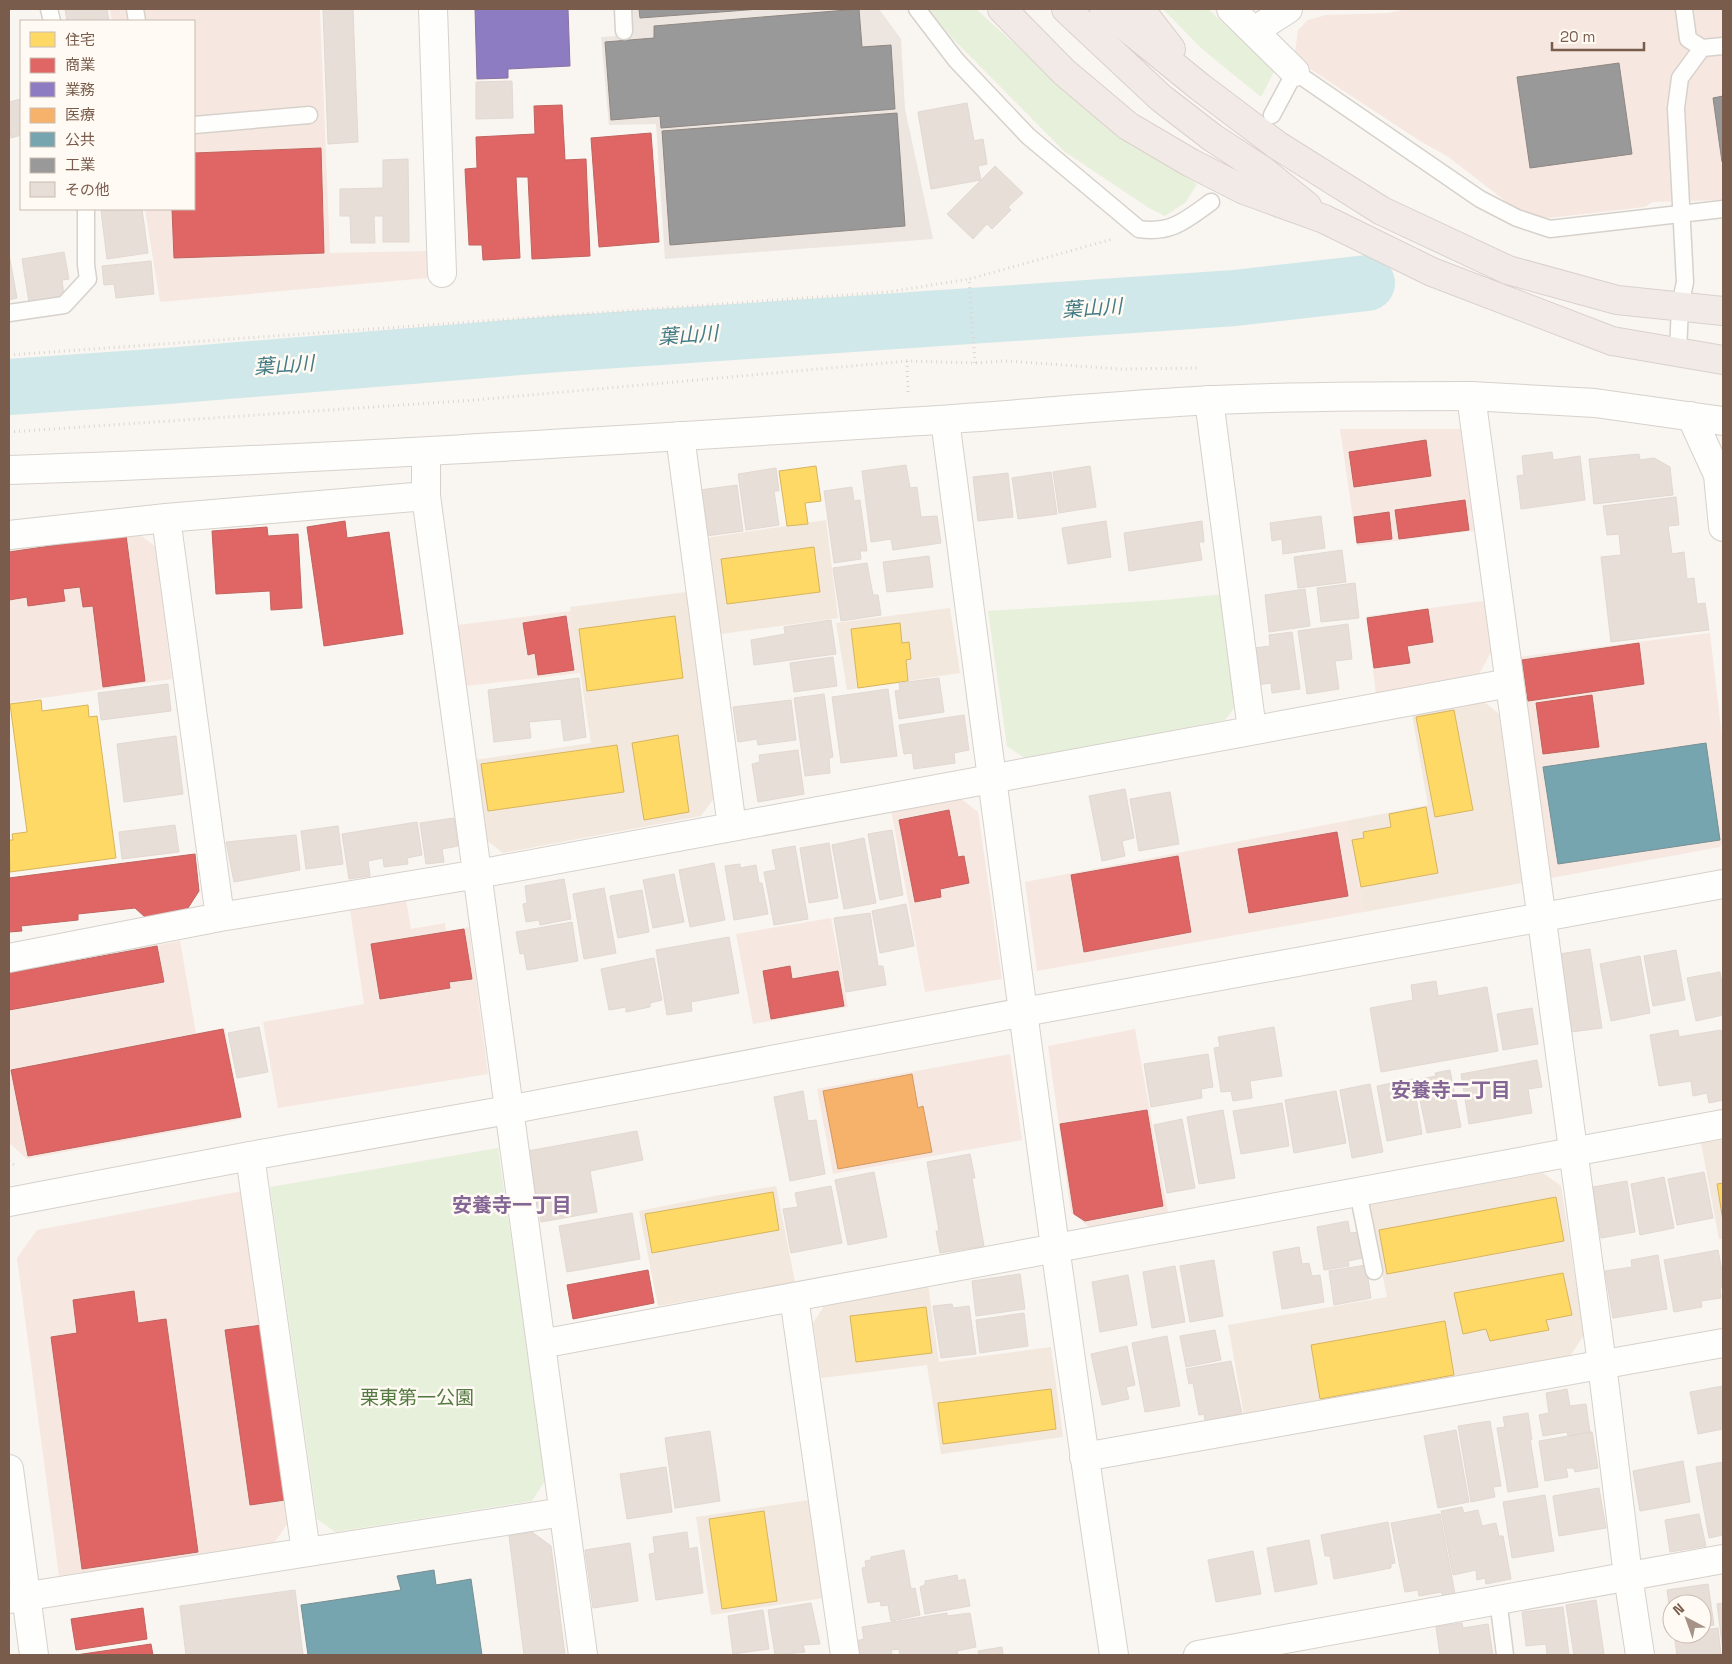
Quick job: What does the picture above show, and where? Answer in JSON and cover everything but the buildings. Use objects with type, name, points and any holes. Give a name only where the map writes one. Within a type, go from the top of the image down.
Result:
[{"type":"highway","points":[[1002,9],[1064,72],[1128,126],[1191,163],[1244,190],[1324,219],[1432,272],[1612,341],[1723,360]]},
{"type":"highway","points":[[1066,9],[1161,98],[1213,138],[1262,170],[1324,219]]},
{"type":"highway","points":[[1104,9],[1200,87],[1276,145],[1382,211],[1508,270],[1617,300],[1723,311]]},
{"type":"highway","points":[[1140,9],[1200,87]]},
{"type":"street","points":[[433,9],[442,273]]},
{"type":"street","points":[[1231,9],[1296,72]]},
{"type":"street","points":[[1254,32],[1288,9]]},
{"type":"street","points":[[9,470],[140,466],[426,452],[945,420],[1209,400],[1301,396],[1471,396],[1595,403],[1723,421]]},
{"type":"street","points":[[1471,396],[1574,1152],[1628,1576],[1640,1655]]},
{"type":"street","points":[[1209,400],[1252,730]]},
{"type":"street","points":[[1691,416],[1718,474],[1723,527]]},
{"type":"street","points":[[945,420],[1055,1249],[1114,1655]]},
{"type":"street","points":[[680,436],[732,827]]},
{"type":"street","points":[[426,452],[426,496],[583,1655]]},
{"type":"street","points":[[9,534],[166,518],[426,496]]},
{"type":"street","points":[[166,518],[220,917]]},
{"type":"street","points":[[9,958],[220,917],[478,874],[1509,683]]},
{"type":"street","points":[[9,1202],[1024,1012],[1723,884]]},
{"type":"street","points":[[541,1344],[1723,1124]]},
{"type":"street","points":[[250,1156],[306,1552]]},
{"type":"street","points":[[794,1297],[845,1655]]},
{"type":"street","points":[[1084,1457],[1723,1343]]},
{"type":"street","points":[[9,1470],[18,1598],[34,1655]]},
{"type":"street","points":[[18,1598],[563,1512]]},
{"type":"street","points":[[1198,1655],[1723,1559]]},
{"type":"lane","points":[[623,9],[624,31]]},
{"type":"lane","points":[[917,9],[956,60],[1028,136],[1139,229],[1153,231],[1178,226],[1211,202]]},
{"type":"lane","points":[[1684,9],[1688,39],[1702,48],[1723,46]]},
{"type":"lane","points":[[1678,352],[1680,306],[1685,282],[1676,108],[1680,78],[1702,48]]},
{"type":"lane","points":[[1272,116],[1296,72],[1480,199],[1517,218],[1550,229],[1723,209]]},
{"type":"lane","points":[[195,125],[309,116]]},
{"type":"lane","points":[[9,313],[64,305],[88,279],[86,265],[86,210]]},
{"type":"lane","points":[[1358,1192],[1374,1271]]},
{"type":"lane","points":[[1498,1599],[1505,1655]]},
{"type":"path","points":[[9,355],[888,292],[969,279],[1111,240],[1139,229]]},
{"type":"path","points":[[969,279],[975,363]]},
{"type":"path","points":[[9,432],[475,400],[906,361],[975,363],[1006,361],[1121,369],[1206,368]]},
{"type":"path","points":[[9,1161],[16,1166]]},
{"type":"shaded area","points":[[110,9],[320,9],[330,253],[427,251],[428,278],[160,302],[145,210],[195,210],[195,20],[112,20]]},
{"type":"shaded area","points":[[631,9],[879,9],[901,39],[905,109],[933,239],[665,259],[656,124],[609,125],[601,37],[633,35]]},
{"type":"shaded area","points":[[1406,9],[1723,9],[1723,200],[1653,202],[1644,207],[1549,218],[1521,213],[1447,156],[1420,141],[1298,61],[1295,52],[1298,30],[1308,20],[1326,15],[1388,13]]},
{"type":"shaded area","points":[[1340,429],[1461,429],[1474,531],[1357,546]]},
{"type":"shaded area","points":[[826,520],[838,618],[721,634],[706,538]]},
{"type":"shaded area","points":[[138,533],[156,547],[172,679],[9,703],[9,543]]},
{"type":"shaded area","points":[[686,592],[715,797],[701,816],[503,853],[485,839],[475,760],[591,743],[570,607]]},
{"type":"shaded area","points":[[1484,601],[1492,651],[1479,674],[1376,694],[1366,616]]},
{"type":"shaded area","points":[[950,608],[960,673],[847,690],[836,623]]},
{"type":"shaded area","points":[[571,611],[580,673],[465,686],[458,625]]},
{"type":"shaded area","points":[[1710,633],[1723,746],[1723,841],[1720,847],[1551,878],[1519,657]]},
{"type":"shaded area","points":[[1483,701],[1499,714],[1522,883],[1364,912],[1346,821],[1428,805],[1412,715]]},
{"type":"shaded area","points":[[960,798],[978,812],[1002,979],[925,992],[891,810]]},
{"type":"shaded area","points":[[1346,821],[1364,912],[1037,971],[1025,882]]},
{"type":"shaded area","points":[[406,900],[411,929],[445,923],[446,932],[469,927],[488,1074],[278,1108],[263,1022],[364,1004],[350,910]]},
{"type":"shaded area","points":[[831,918],[848,1007],[753,1024],[736,934]]},
{"type":"shaded area","points":[[180,941],[196,1033],[225,1028],[242,1119],[27,1159],[9,1143],[9,973]]},
{"type":"shaded area","points":[[1135,1029],[1168,1212],[1089,1227],[1071,1213],[1048,1046]]},
{"type":"shaded area","points":[[1010,1054],[1022,1140],[833,1174],[817,1089]]},
{"type":"shaded area","points":[[1723,1140],[1723,1239],[1719,1239],[1701,1143]]},
{"type":"shaded area","points":[[1543,1173],[1561,1186],[1584,1335],[1570,1356],[1244,1415],[1228,1325],[1387,1297],[1368,1205]]},
{"type":"shaded area","points":[[776,1186],[795,1282],[658,1306],[639,1211]]},
{"type":"shaded area","points":[[242,1191],[245,1197],[288,1523],[274,1543],[59,1576],[17,1258],[37,1230]]},
{"type":"shaded area","points":[[928,1284],[939,1362],[1051,1347],[1063,1437],[941,1454],[927,1365],[821,1378],[813,1323],[826,1303]]},
{"type":"shaded area","points":[[809,1500],[823,1598],[711,1615],[696,1517]]},
{"type":"green space","points":[[928,9],[976,9],[1079,102],[1129,140],[1197,184],[1186,202],[1165,216],[1149,208],[1065,152],[953,39]]},
{"type":"green space","points":[[1163,9],[1208,9],[1275,70],[1261,97],[1202,49]]},
{"type":"green space","points":[[1225,594],[1240,700],[1225,720],[1026,759],[1007,746],[988,611],[1163,600]]},
{"type":"green space","name":"栗東第一公園","points":[[498,1148],[546,1479],[532,1501],[335,1532],[317,1519],[270,1187]]},
{"type":"waterway","name":"葉山川","points":[[9,387],[557,344],[1235,298],[1367,283]]},
{"type":"district","name":"安養寺二丁目","points":[[1451,1090]]},
{"type":"district","name":"安養寺一丁目","points":[[512,1205]]}]
